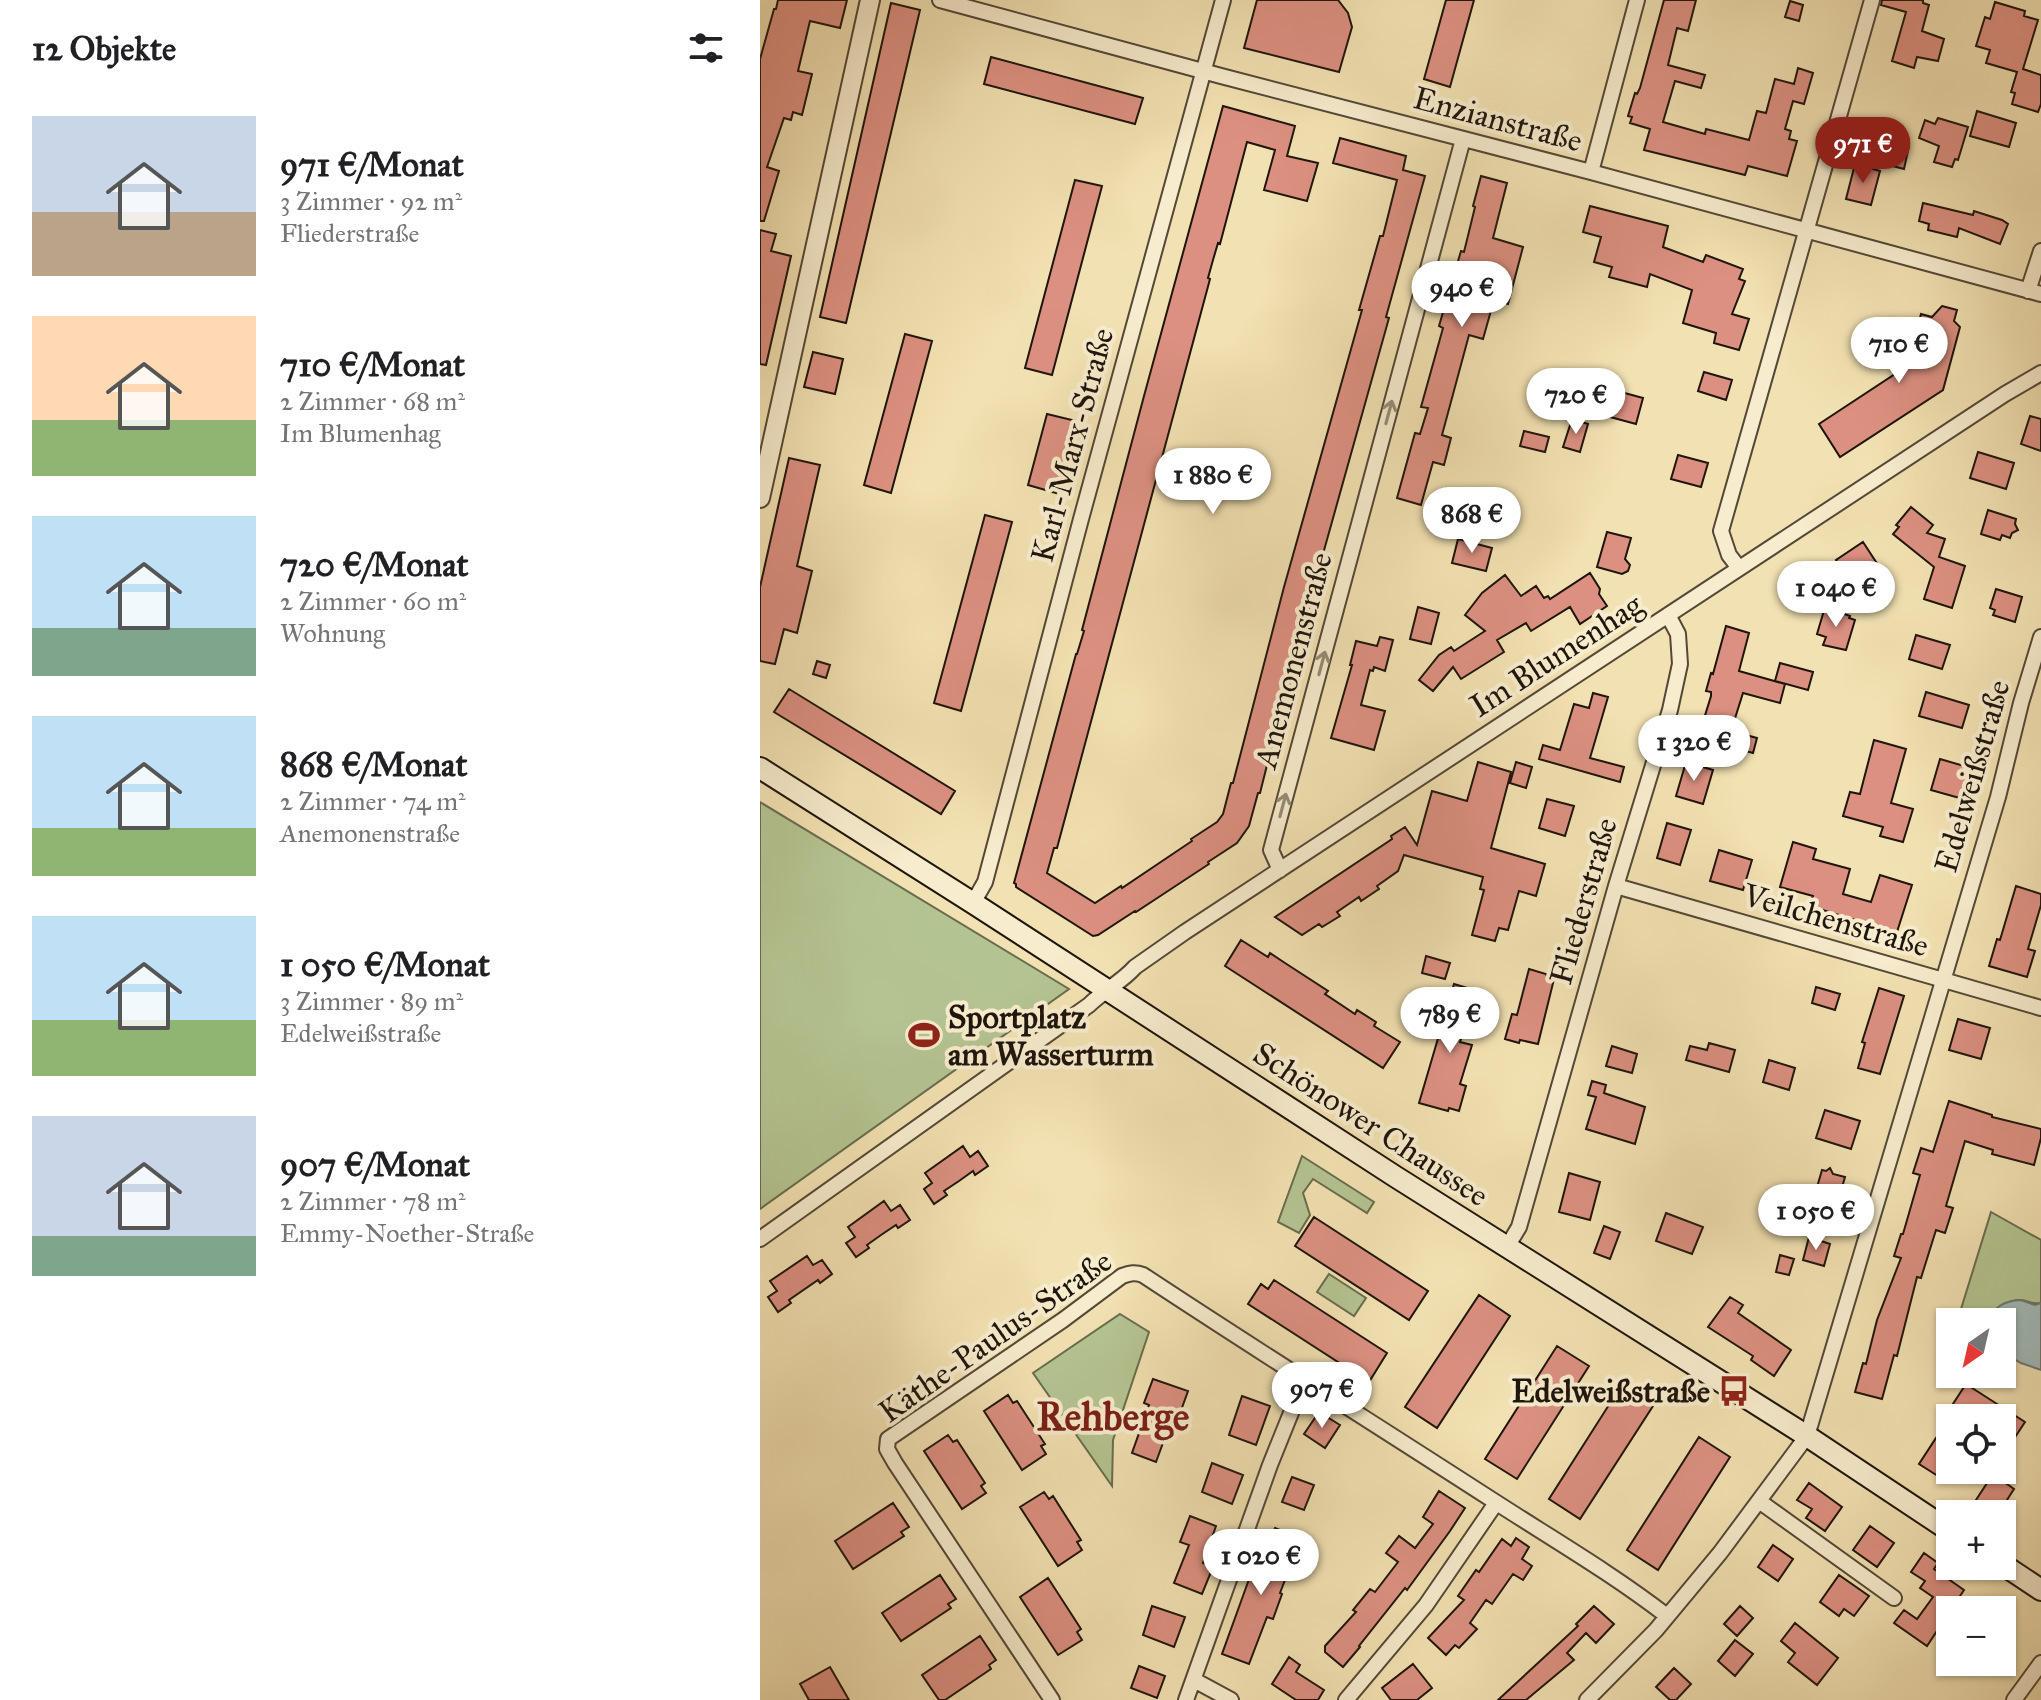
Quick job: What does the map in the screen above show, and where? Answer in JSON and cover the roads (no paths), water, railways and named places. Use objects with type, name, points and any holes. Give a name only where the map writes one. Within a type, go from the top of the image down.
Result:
[{"type":"main road","name":"Schönower Chaussee","points":[[760,768],[1807,1436],[1936,1522]]},
{"type":"main road","points":[[2016,1573],[2041,1590]]},
{"type":"street","points":[[760,498],[870,0]]},
{"type":"street","name":"Enzianstraße","points":[[940,0],[2034,293]]},
{"type":"street","name":"Karl-Marx-Straße","points":[[973,903],[985,882],[1072,549],[1223,0]]},
{"type":"street","points":[[1591,172],[1637,0]]},
{"type":"street","points":[[1739,568],[1729,555],[1721,531],[1872,0]]},
{"type":"street","name":"Anemonenstraße","points":[[1280,870],[1271,850],[1463,139]]},
{"type":"street","points":[[2034,293],[2041,251]]},
{"type":"street","name":"Im Blumenhag","points":[[760,1239],[1089,1005],[1160,949],[1992,402],[2041,373]]},
{"type":"street","name":"Fliederstraße","points":[[1507,1247],[1519,1227],[1616,886],[1670,710],[1680,664],[1678,634],[1668,615]]},
{"type":"street","name":"Edelweißstraße","points":[[1587,1700],[1656,1630],[1720,1553],[1807,1436],[1998,797],[2041,637]]},
{"type":"street","name":"Veilchenstraße","points":[[1616,886],[2041,1008]]},
{"type":"street","name":"Käthe-Paulus-Straße","points":[[1052,1700],[891,1456],[887,1449],[888,1439],[1122,1276],[1136,1272],[1309,1384]]},
{"type":"street","points":[[1186,1700],[1270,1465],[1295,1403],[1309,1384],[1667,1616]]},
{"type":"street","points":[[1759,1501],[1894,1598]]},
{"type":"street","points":[[1346,1700],[1426,1605],[1496,1503]]},
{"type":"street","points":[[2014,1700],[2041,1663]]},
{"type":"street","points":[[1194,1680],[1231,1700]]},
{"type":"water","points":[[2009,1302],[2041,1303],[2041,1370],[2016,1360],[2016,1308],[1998,1308]]},
{"type":"place","name":"Sportplatz am Wasserturm","points":[[924,1035]]},
{"type":"place","name":"Edelweißstraße","points":[[1734,1391]]},
{"type":"district","name":"Rehberge","points":[[1113,1416]]}]
